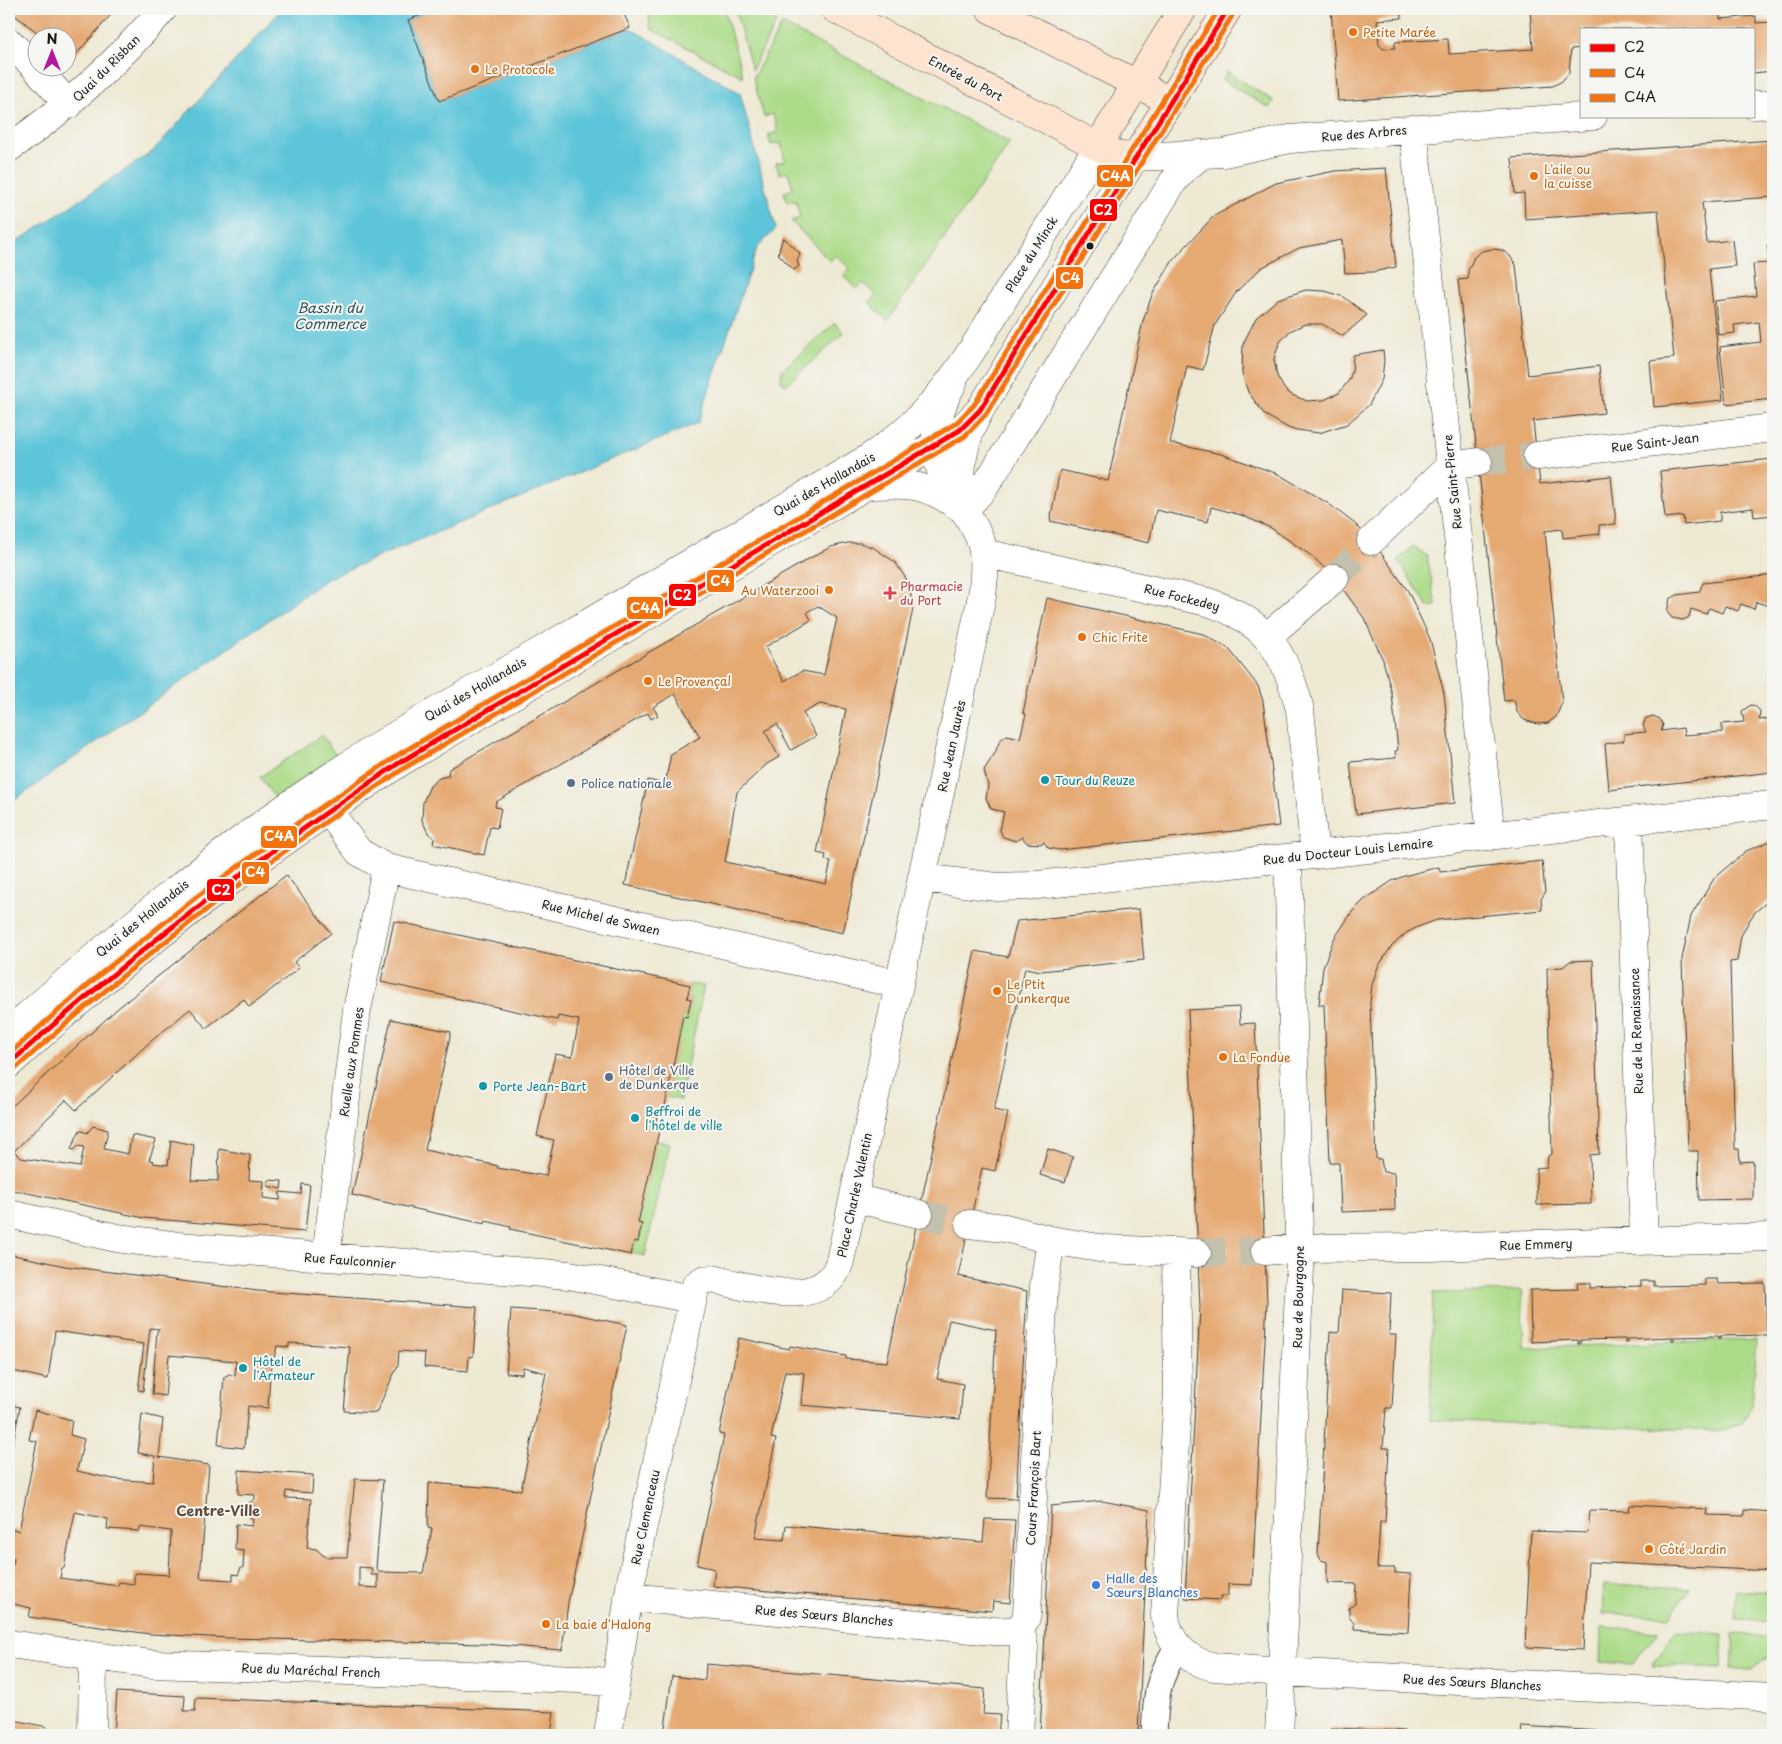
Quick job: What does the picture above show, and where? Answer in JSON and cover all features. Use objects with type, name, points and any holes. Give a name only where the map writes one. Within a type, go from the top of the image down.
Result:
[{"type":"main road","name":"Entrée du Port","points":[[835,9],[1098,146],[1113,153],[1135,157]]},
{"type":"main road","points":[[990,9],[1170,101]]},
{"type":"main road","name":"Place du Minck","points":[[1098,146],[1183,9]]},
{"type":"main road","points":[[1135,157],[1228,9]]},
{"type":"street","name":"Quai du Risban","points":[[9,148],[68,105],[96,80],[163,9]]},
{"type":"street","points":[[9,42],[35,67],[68,105]]},
{"type":"street","points":[[1754,105],[1773,104]]},
{"type":"street","name":"Rue des Arbres","points":[[1135,157],[1236,151],[1276,140],[1580,117]]},
{"type":"street","name":"Rue Saint-Pierre","points":[[1413,129],[1491,836]]},
{"type":"street","name":"Place du Minck","points":[[964,510],[942,473],[936,446],[940,411],[946,395],[959,373],[1098,146]]},
{"type":"street","points":[[964,510],[984,488],[1173,182],[1185,168],[1203,154]]},
{"type":"street","points":[[964,510],[961,478],[963,453],[969,433],[980,410],[1135,157]]},
{"type":"street","name":"Quai des Hollandais","points":[[9,1064],[118,968],[321,799],[421,721],[881,450],[925,413],[959,373]]},
{"type":"street","name":"Quai des Hollandais","points":[[9,1032],[142,917],[250,834],[402,761],[936,446],[960,430],[980,410]]},
{"type":"street","name":"Rue Saint-Jean","points":[[1537,456],[1773,428]]},
{"type":"street","points":[[1372,541],[1450,466],[1478,462]]},
{"type":"street","points":[[870,485],[922,486],[937,492],[964,510]]},
{"type":"street","name":"Rue Jean Jaurès","points":[[898,984],[976,628],[984,575],[983,552],[980,539],[964,510]]},
{"type":"street","name":"Rue Fockedey","points":[[983,552],[1208,602],[1235,612],[1268,636],[1288,671],[1300,710],[1315,855]]},
{"type":"street","points":[[1268,636],[1335,578]]},
{"type":"street","name":"Rue Michel de Swaen","points":[[321,799],[359,852],[386,868],[898,984]]},
{"type":"street","name":"Rue du Docteur Louis Lemaire","points":[[922,878],[1011,887],[1773,805]]},
{"type":"street","name":"Rue de la Renaissance","points":[[1629,821],[1644,1240]]},
{"type":"street","name":"Rue de Bourgogne","points":[[1279,1735],[1300,1248],[1288,858]]},
{"type":"street","name":"Ruelle aux Pommes","points":[[326,1257],[357,1010],[386,868]]},
{"type":"street","name":"Place Charles Valentin","points":[[692,1300],[696,1285],[707,1279],[784,1292],[810,1291],[827,1284],[838,1270],[898,984]]},
{"type":"street","points":[[854,1198],[918,1214]]},
{"type":"street","name":"Rue Faulconnier","points":[[9,1214],[117,1238],[178,1246],[569,1275],[692,1300]]},
{"type":"street","points":[[969,1224],[1005,1228],[1051,1240],[1105,1249],[1187,1253],[1165,1616],[1169,1633],[1178,1646],[1165,1666],[1158,1683],[1154,1735]]},
{"type":"street","name":"Rue Emmery","points":[[1300,1248],[1429,1248],[1773,1237]]},
{"type":"street","name":"Cours François Bart","points":[[1019,1735],[1024,1647],[1020,1628],[1027,1614],[1044,1286],[1051,1240]]},
{"type":"street","points":[[1265,1251],[1300,1248]]},
{"type":"street","name":"Rue Clemenceau","points":[[608,1735],[628,1597],[692,1300]]},
{"type":"street","name":"Rue des Sœurs Blanches","points":[[628,1597],[994,1631],[1008,1631],[1020,1628]]},
{"type":"street","name":"Rue du Maréchal French","points":[[9,1644],[93,1657],[200,1666],[579,1679],[615,1683]]},
{"type":"street","name":"Rue des Sœurs Blanches","points":[[1178,1646],[1188,1656],[1204,1665],[1282,1672],[1773,1697]]},
{"type":"street","points":[[92,1735],[93,1657]]},
{"type":"green space","points":[[648,9],[724,9],[743,77],[651,29]]},
{"type":"green space","points":[[735,9],[753,9],[777,21],[752,70]]},
{"type":"green space","points":[[782,24],[1010,143],[887,321],[869,302],[876,295],[863,283],[856,289],[843,275],[850,269],[836,255],[830,261],[791,221],[800,218],[796,201],[787,203],[784,192],[793,189],[788,172],[779,174],[776,163],[785,161],[781,143],[771,145],[768,135],[778,132],[773,114],[764,117],[753,78]]},
{"type":"green space","points":[[1227,72],[1274,101],[1269,108],[1222,80]]},
{"type":"green space","points":[[835,323],[844,333],[786,385],[781,380],[782,370]]},
{"type":"green space","points":[[1413,546],[1427,556],[1436,606],[1428,607],[1398,560]]},
{"type":"green space","points":[[322,735],[339,760],[277,801],[260,777]]},
{"type":"green space","points":[[690,984],[704,986],[680,1100],[665,1097],[683,1016],[687,1017],[691,999],[687,998]]},
{"type":"green space","points":[[656,1141],[670,1143],[645,1256],[632,1253],[634,1241],[638,1242],[642,1224],[638,1223]]},
{"type":"green space","points":[[1521,1291],[1524,1348],[1757,1339],[1752,1405],[1743,1422],[1723,1431],[1430,1420],[1433,1293]]},
{"type":"green space","points":[[1604,1584],[1691,1588],[1669,1617],[1602,1613]]},
{"type":"green space","points":[[1736,1590],[1773,1592],[1773,1622],[1735,1620]]},
{"type":"green space","points":[[1601,1627],[1658,1631],[1633,1664],[1600,1662]]},
{"type":"green space","points":[[1675,1631],[1723,1634],[1721,1668],[1652,1665]]},
{"type":"green space","points":[[1734,1634],[1773,1636],[1773,1655],[1752,1670],[1732,1669]]},
{"type":"water","name":"Bassin du Commerce","points":[[282,9],[433,9],[408,20],[439,101],[630,28],[740,93],[776,229],[757,248],[698,423],[328,578],[9,804],[9,247],[152,152]]},
{"type":"building","points":[[9,9],[116,9],[78,52],[78,28],[32,28],[9,11]]},
{"type":"building","name":"Le Protocole","points":[[436,9],[622,9],[630,28],[439,101],[408,20]]},
{"type":"building","points":[[1331,9],[1401,9],[1402,18],[1377,20],[1379,45],[1383,49],[1395,48],[1395,42],[1448,39],[1449,54],[1533,49],[1530,9],[1719,9],[1720,19],[1756,16],[1756,23],[1773,22],[1773,71],[1754,73],[1754,28],[1580,28],[1580,48],[1571,49],[1569,73],[1562,81],[1553,86],[1338,101]]},
{"type":"building","points":[[9,84],[16,100],[13,107],[9,110]]},
{"type":"building","points":[[1773,140],[1773,197],[1702,202],[1707,243],[1732,240],[1735,266],[1709,269],[1723,400],[1654,407],[1650,361],[1674,358],[1658,210],[1525,219],[1524,193],[1515,194],[1512,158]]},
{"type":"building","points":[[1386,168],[1396,267],[1373,272],[1345,273],[1342,240],[1299,248],[1261,268],[1237,291],[1215,325],[1203,370],[1187,366],[1170,443],[1221,454],[1278,474],[1329,504],[1355,524],[1374,543],[1408,591],[1430,639],[1444,693],[1455,803],[1356,814],[1350,762],[1396,758],[1395,751],[1398,750],[1392,694],[1383,660],[1364,618],[1335,578],[1313,557],[1271,528],[1241,515],[1211,507],[1208,522],[1156,510],[1149,543],[1050,521],[1060,470],[1108,481],[1143,321],[1152,295],[1173,260],[1214,216],[1276,183],[1335,171]]},
{"type":"building","points":[[783,237],[800,253],[797,261],[799,266],[794,270],[778,254]]},
{"type":"building","points":[[1773,244],[1773,399],[1726,404],[1720,347],[1761,342],[1759,322],[1734,325],[1735,333],[1718,335],[1715,301],[1756,296],[1753,264],[1769,263],[1767,245]]},
{"type":"building","points":[[1502,250],[1510,256],[1516,265],[1528,375],[1599,366],[1604,413],[1533,421],[1540,484],[1611,476],[1616,524],[1599,525],[1600,534],[1563,538],[1562,529],[1545,531],[1562,703],[1556,717],[1548,723],[1538,724],[1524,720],[1517,712],[1514,700],[1504,701],[1458,280],[1468,279],[1468,271],[1474,257],[1482,251]]},
{"type":"building","points":[[1306,290],[1325,291],[1344,297],[1367,315],[1343,336],[1322,324],[1305,324],[1290,331],[1279,343],[1274,359],[1277,376],[1285,390],[1307,401],[1324,400],[1339,393],[1349,380],[1352,372],[1353,355],[1383,350],[1384,360],[1382,379],[1369,405],[1347,424],[1319,433],[1290,429],[1265,415],[1248,392],[1242,373],[1243,344],[1256,318],[1278,299]]},
{"type":"building","points":[[1773,459],[1773,515],[1754,517],[1753,508],[1720,512],[1720,521],[1703,523],[1684,525],[1683,516],[1665,518],[1660,471]]},
{"type":"building","points":[[848,543],[860,543],[874,548],[895,562],[909,583],[913,609],[843,933],[625,885],[648,780],[665,784],[671,754],[700,737],[675,694],[653,707],[658,715],[651,719],[648,713],[496,802],[495,807],[501,808],[497,828],[490,827],[484,855],[433,844],[434,838],[428,833],[422,820],[423,802],[430,786],[439,778],[448,776],[449,769],[831,547]],"holes":[[[818,606],[837,618],[824,675],[802,671],[784,681],[765,647],[811,620],[807,612]],[[820,704],[846,709],[817,853],[826,855],[825,860],[831,861],[826,884],[725,862],[737,792],[767,764],[779,757],[765,731],[777,724],[791,750],[816,736],[803,713]]]},
{"type":"building","points":[[1773,575],[1773,607],[1756,602],[1754,609],[1741,604],[1738,611],[1725,606],[1722,613],[1709,608],[1706,614],[1691,609],[1689,617],[1683,620],[1672,618],[1667,612],[1670,599],[1677,595],[1699,592],[1703,583]]},
{"type":"building","points":[[1047,598],[1203,634],[1229,649],[1258,686],[1263,701],[1279,826],[1060,850],[1048,848],[1044,842],[1040,844],[1027,843],[1022,837],[1016,841],[1003,837],[1000,830],[1004,812],[991,809],[986,798],[988,786],[984,770],[995,753],[1000,740],[1007,735],[1020,738],[1026,714],[1023,713]]},
{"type":"building","points":[[1751,705],[1760,711],[1759,720],[1773,718],[1773,772],[1609,790],[1605,744],[1624,741],[1624,734],[1646,732],[1643,726],[1646,718],[1653,716],[1660,719],[1663,725],[1661,731],[1683,728],[1684,735],[1722,732],[1722,724],[1744,722],[1742,711]]},
{"type":"building","points":[[1773,840],[1773,897],[1755,912],[1749,921],[1741,936],[1737,961],[1730,962],[1735,1149],[1739,1149],[1740,1162],[1753,1161],[1753,1199],[1699,1200],[1698,1151],[1688,1151],[1682,959],[1691,916],[1715,877],[1746,851]]},
{"type":"building","points":[[1542,861],[1545,893],[1541,899],[1542,910],[1437,920],[1406,933],[1391,947],[1378,967],[1372,985],[1370,1003],[1376,1159],[1381,1159],[1383,1172],[1394,1173],[1395,1210],[1341,1212],[1339,1163],[1330,1163],[1324,1005],[1319,1005],[1323,967],[1334,939],[1352,912],[1364,900],[1392,881],[1404,876],[1439,867],[1440,872]]},
{"type":"building","points":[[286,875],[331,933],[294,962],[299,968],[249,1007],[244,999],[206,1028],[190,1009],[150,1042],[76,1110],[66,1100],[14,1151],[21,1158],[80,1167],[84,1147],[78,1146],[74,1150],[71,1149],[80,1130],[87,1133],[93,1126],[108,1130],[104,1149],[128,1154],[132,1135],[156,1140],[149,1160],[154,1161],[153,1163],[168,1165],[171,1140],[194,1145],[191,1180],[218,1181],[219,1149],[250,1155],[249,1180],[264,1181],[263,1198],[280,1200],[280,1192],[301,1194],[302,1184],[310,1185],[305,1232],[144,1218],[9,1189],[9,1109],[118,1008]]},
{"type":"building","points":[[1139,909],[1144,960],[1041,971],[1025,968],[994,1110],[1008,1113],[995,1171],[982,1168],[958,1276],[1027,1291],[1016,1499],[987,1498],[996,1330],[949,1320],[937,1379],[963,1384],[960,1419],[801,1405],[804,1373],[785,1371],[771,1438],[776,1439],[755,1538],[784,1540],[786,1525],[983,1542],[985,1519],[1015,1520],[1010,1603],[993,1601],[992,1611],[713,1586],[715,1569],[697,1565],[724,1435],[719,1434],[739,1338],[789,1349],[790,1346],[846,1356],[846,1359],[887,1362],[975,951],[1008,957],[1017,921]]},
{"type":"building","name":"Hôtel de Ville de Dunkerque","points":[[394,921],[690,985],[687,998],[691,999],[687,1017],[683,1016],[664,1111],[658,1111],[654,1129],[659,1131],[638,1223],[642,1224],[638,1242],[634,1241],[631,1255],[510,1229],[511,1227],[486,1221],[485,1224],[352,1195],[391,1019],[451,1032],[425,1150],[498,1166],[497,1168],[546,1176],[554,1140],[537,1136],[555,1054],[572,1057],[579,1020],[558,1016],[557,1020],[381,982]]},
{"type":"building","points":[[1593,960],[1599,1154],[1590,1155],[1591,1204],[1537,1205],[1536,1168],[1547,1167],[1548,1156],[1552,1154],[1547,968],[1563,967],[1570,961]]},
{"type":"building","points":[[1239,1007],[1240,1024],[1255,1023],[1267,1302],[1252,1585],[1228,1584],[1228,1596],[1221,1596],[1220,1600],[1185,1598],[1200,1307],[1188,1010]]},
{"type":"building","points":[[1048,1149],[1073,1157],[1065,1182],[1040,1175]]},
{"type":"building","points":[[268,1180],[282,1181],[281,1189],[268,1186]]},
{"type":"building","points":[[9,1254],[65,1266],[258,1291],[477,1307],[473,1357],[469,1356],[468,1371],[424,1367],[425,1353],[399,1351],[398,1365],[376,1413],[344,1411],[350,1347],[289,1343],[289,1347],[277,1346],[270,1374],[268,1408],[248,1406],[244,1448],[218,1445],[224,1377],[229,1374],[235,1376],[236,1361],[169,1355],[165,1396],[152,1394],[157,1331],[160,1329],[150,1328],[143,1391],[138,1390],[144,1344],[55,1331],[48,1379],[9,1370]]},
{"type":"building","points":[[1705,1279],[1717,1279],[1718,1284],[1765,1283],[1767,1335],[1720,1336],[1720,1339],[1718,1336],[1674,1337],[1674,1341],[1672,1341],[1672,1337],[1627,1339],[1627,1343],[1625,1343],[1625,1339],[1580,1340],[1580,1344],[1578,1344],[1578,1340],[1531,1342],[1530,1290],[1578,1289],[1577,1283],[1590,1283],[1590,1288],[1641,1286],[1641,1281],[1654,1281],[1654,1286],[1705,1285]]},
{"type":"building","points":[[1342,1290],[1391,1293],[1389,1335],[1396,1335],[1392,1408],[1386,1408],[1383,1448],[1389,1448],[1385,1522],[1380,1522],[1377,1568],[1395,1568],[1395,1573],[1411,1574],[1408,1632],[1354,1629],[1354,1623],[1349,1617],[1349,1608],[1355,1604],[1356,1584],[1327,1583],[1327,1562],[1321,1560],[1318,1554],[1330,1332],[1339,1333]]},
{"type":"building","points":[[511,1309],[570,1313],[627,1325],[568,1603],[562,1650],[485,1644],[229,1638],[150,1634],[29,1617],[31,1608],[9,1603],[9,1564],[13,1565],[14,1558],[9,1558],[9,1552],[13,1529],[19,1531],[37,1441],[29,1440],[35,1410],[72,1420],[70,1435],[84,1439],[77,1471],[113,1479],[153,1482],[155,1456],[138,1453],[142,1414],[163,1419],[159,1457],[209,1465],[200,1578],[233,1580],[233,1574],[238,1575],[241,1568],[243,1568],[244,1551],[235,1550],[236,1524],[252,1526],[253,1519],[248,1516],[253,1511],[254,1506],[249,1503],[255,1499],[255,1495],[238,1494],[239,1470],[313,1475],[312,1493],[286,1491],[285,1498],[311,1499],[307,1548],[316,1549],[325,1557],[347,1557],[355,1479],[383,1480],[376,1568],[379,1572],[423,1573],[432,1529],[428,1528],[429,1483],[521,1490],[546,1373],[523,1367],[522,1374],[506,1373]],"holes":[[[75,1512],[108,1519],[107,1529],[140,1531],[140,1527],[171,1531],[169,1575],[136,1573],[134,1574],[134,1584],[119,1582],[118,1586],[60,1578],[62,1568],[64,1568]],[[359,1567],[372,1568],[371,1575],[378,1575],[378,1588],[359,1587]]]},
{"type":"building","points":[[9,1405],[20,1407],[13,1443],[9,1443]]},
{"type":"building","name":"Halle des Sœurs Blanches","points":[[1102,1501],[1149,1510],[1138,1735],[1040,1735],[1051,1506]]},
{"type":"building","points":[[1630,1505],[1707,1509],[1706,1515],[1744,1516],[1744,1510],[1773,1512],[1773,1571],[1588,1562],[1583,1650],[1525,1647],[1531,1531],[1588,1533],[1590,1510],[1629,1511]]},
{"type":"building","points":[[706,1664],[985,1689],[983,1714],[1000,1715],[998,1735],[664,1735],[672,1676],[705,1680]]},
{"type":"building","points":[[117,1692],[185,1696],[184,1711],[195,1711],[196,1698],[554,1712],[551,1735],[114,1735]]},
{"type":"building","points":[[9,1719],[47,1727],[45,1735],[9,1735]]},
{"type":"building","points":[[1522,1726],[1599,1731],[1599,1735],[1521,1735]]},
{"type":"building","points":[[1332,1728],[1404,1731],[1404,1735],[1332,1735]]},
{"type":"tunnel","points":[[1478,462],[1537,456]]},
{"type":"tunnel","points":[[1335,578],[1371,541]]},
{"type":"tunnel","points":[[919,1214],[969,1224]]},
{"type":"tunnel","points":[[1197,1253],[1265,1251]]},
{"type":"transit line","name":"C4A","points":[[9,1054],[98,976],[195,898],[295,825],[398,755],[955,424],[974,405],[1219,9]]},
{"type":"transit line","name":"C2","points":[[9,1064],[103,983],[200,905],[249,868],[402,761],[960,430],[980,410],[1228,9]]},
{"type":"transit line","name":"C4","points":[[14,1070],[108,988],[204,911],[304,837],[406,767],[965,436],[986,414],[1234,13]]},
{"type":"place","name":"Petite Marée","points":[[1353,32]]},
{"type":"place","name":"Le Protocole","points":[[475,69]]},
{"type":"place","name":"L'aile ou la cuisse","points":[[1534,176]]},
{"type":"place","name":"Au Waterzooi","points":[[829,590]]},
{"type":"place","name":"Pharmacie du Port","points":[[890,593]]},
{"type":"place","name":"Chic Frite","points":[[1082,637]]},
{"type":"place","name":"Le Provençal","points":[[648,681]]},
{"type":"place","name":"Tour du Reuze","points":[[1045,780]]},
{"type":"place","name":"Police nationale","points":[[571,783]]},
{"type":"place","name":"Le Ptit Dunkerque","points":[[997,991]]},
{"type":"place","name":"La Fondue","points":[[1223,1057]]},
{"type":"place","name":"Hôtel de Ville de Dunkerque","points":[[609,1077]]},
{"type":"place","name":"Porte Jean-Bart","points":[[483,1086]]},
{"type":"place","name":"Beffroi de l'hôtel de ville","points":[[635,1118]]},
{"type":"place","name":"Hôtel de l'Armateur","points":[[243,1368]]},
{"type":"place","name":"Côté Jardin","points":[[1649,1549]]},
{"type":"place","name":"Halle des Sœurs Blanches","points":[[1096,1585]]},
{"type":"place","name":"La baie d'Halong","points":[[546,1624]]},
{"type":"district","name":"Centre-Ville","points":[[218,1510]]}]
